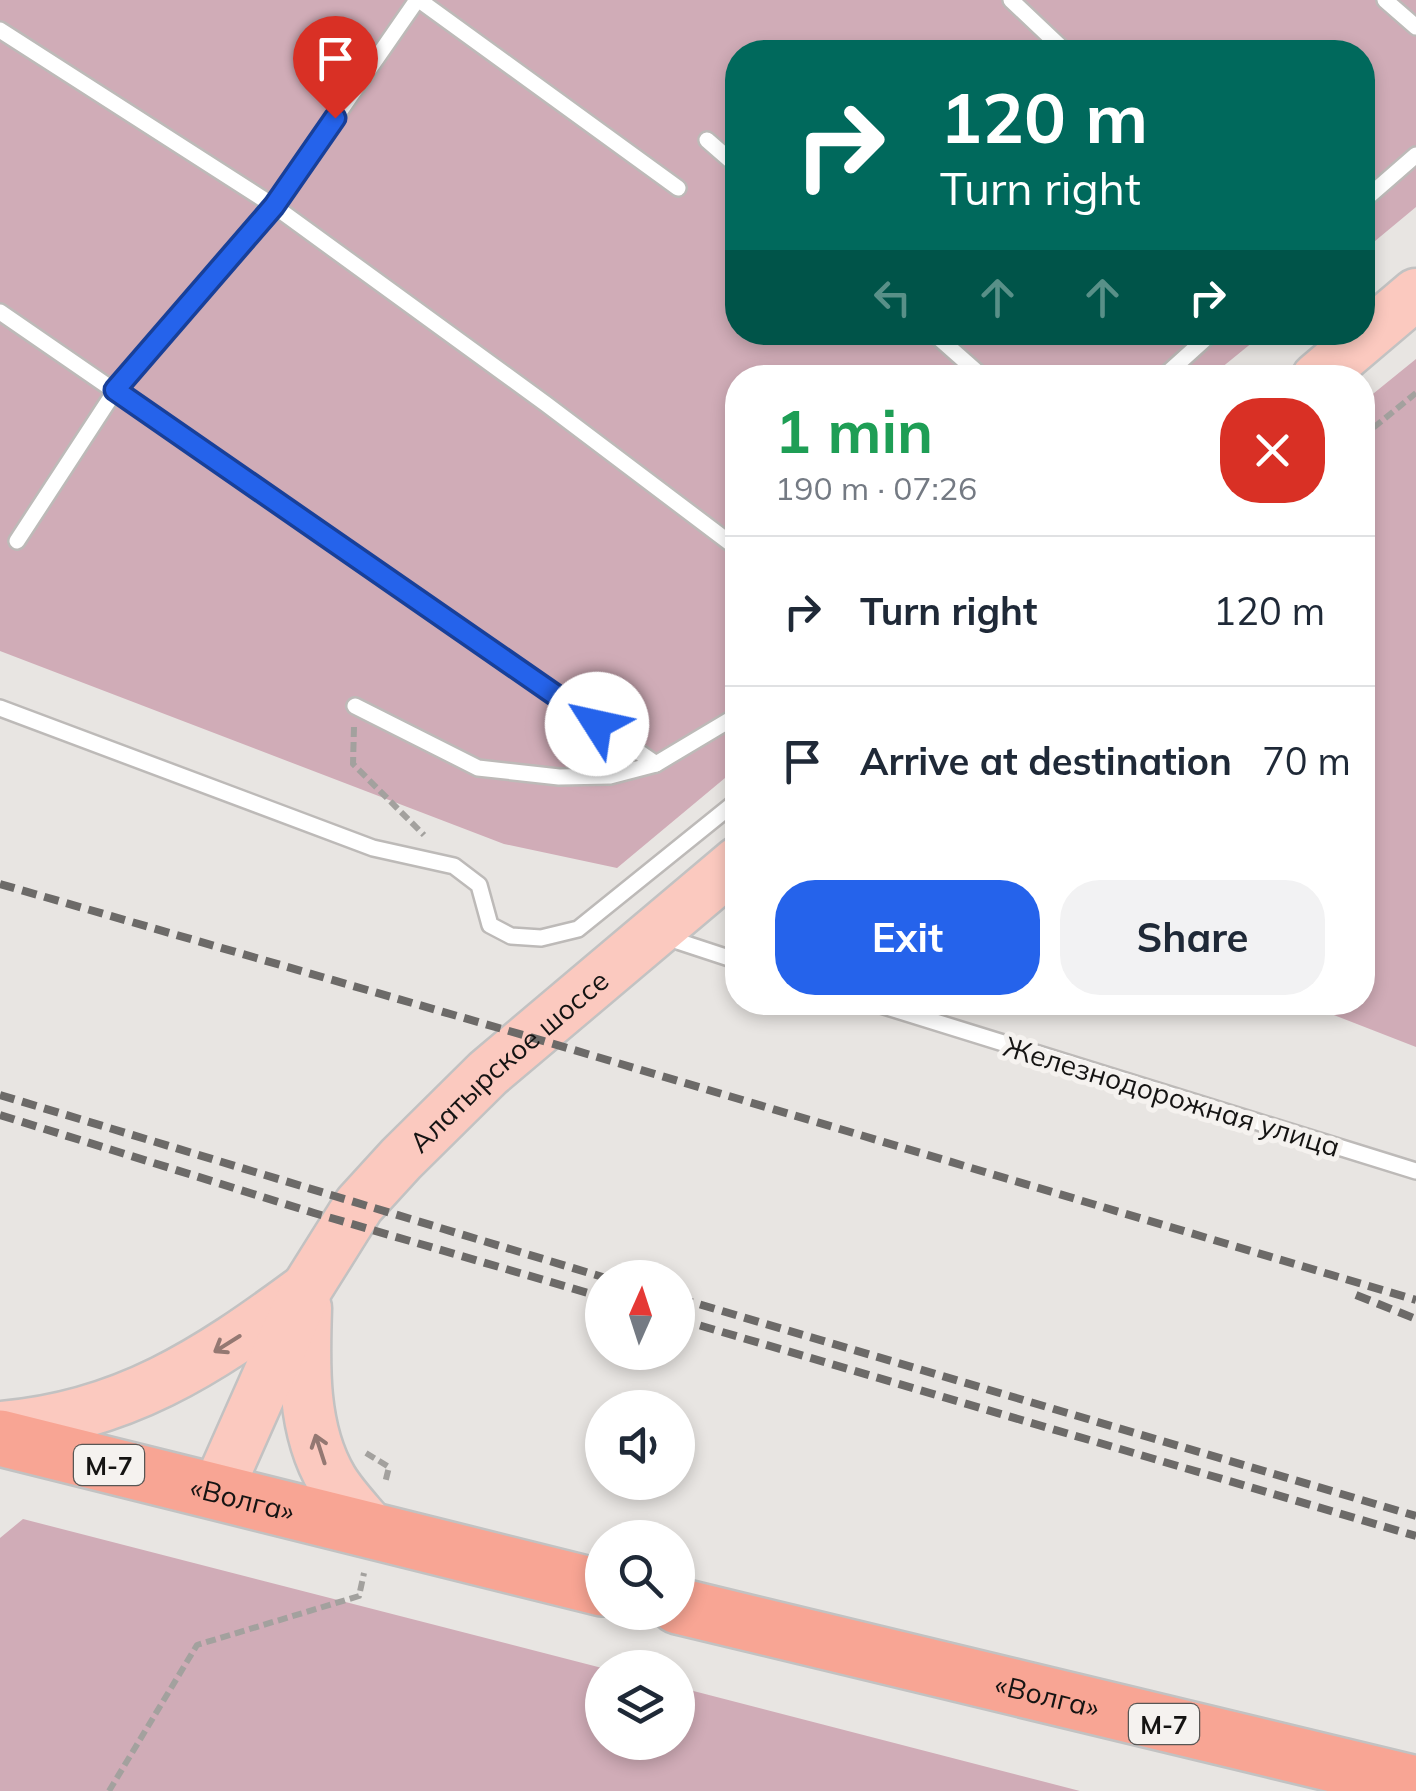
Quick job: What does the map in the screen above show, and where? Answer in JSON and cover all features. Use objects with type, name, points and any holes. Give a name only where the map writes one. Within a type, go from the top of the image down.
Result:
[{"type":"highway","name":"«Волга»","points":[[0,1438],[585,1584]]},
{"type":"highway","name":"«Волга»","points":[[695,1610],[1416,1784]]},
{"type":"main road","points":[[1375,329],[1416,294]]},
{"type":"main road","points":[[1333,365],[1356,345]]},
{"type":"main road","name":"Алатырское шоссе","points":[[307,1288],[360,1205],[401,1159],[488,1073],[725,873]]},
{"type":"main road","points":[[0,1426],[51,1420],[133,1397],[238,1337],[307,1288]]},
{"type":"main road","points":[[218,1492],[307,1288]]},
{"type":"main road","points":[[307,1288],[308,1398],[317,1447],[331,1478],[373,1532]]},
{"type":"lane","points":[[17,542],[115,390],[274,206],[418,0],[678,188]]},
{"type":"lane","points":[[1011,0],[1053,40]]},
{"type":"lane","points":[[1385,0],[1416,26]]},
{"type":"lane","points":[[0,30],[274,206],[725,539]]},
{"type":"lane","points":[[707,140],[725,155]]},
{"type":"lane","points":[[1375,191],[1416,156]]},
{"type":"lane","points":[[0,312],[656,764]]},
{"type":"lane","points":[[947,345],[969,365]]},
{"type":"lane","points":[[1176,365],[1199,345]]},
{"type":"lane","points":[[355,706],[478,768],[559,777],[610,776],[656,764],[725,723]]},
{"type":"lane","points":[[0,708],[373,848],[454,866],[478,885],[490,925],[511,936],[541,938],[578,929],[725,810]]},
{"type":"lane","points":[[652,932],[725,957]]},
{"type":"lane","name":"Железнодорожная улица","points":[[913,1015],[1416,1171]]},
{"type":"path","points":[[1375,426],[1416,393]]},
{"type":"path","points":[[355,706],[353,764],[454,866]]},
{"type":"path","points":[[109,1791],[197,1645],[359,1596],[389,1468],[357,1448]]},
{"type":"shaded area","points":[[0,0],[1416,0],[1416,207],[1375,241],[1375,40],[725,40],[725,345],[1249,345],[1225,365],[725,365],[725,778],[617,868],[504,844],[0,651]]},
{"type":"shaded area","points":[[1416,359],[1416,1047],[1334,1015],[1375,1015],[1375,392]]},
{"type":"shaded area","points":[[23,1519],[585,1664],[585,1760],[695,1760],[695,1691],[1080,1791],[0,1791],[0,1538]]},
{"type":"railway","points":[[0,884],[1416,1300]]},
{"type":"railway","points":[[0,1095],[585,1272]]},
{"type":"railway","points":[[0,1115],[585,1292]]},
{"type":"railway","points":[[1356,1295],[1416,1319]]},
{"type":"railway","points":[[695,1303],[1416,1516]]},
{"type":"railway","points":[[695,1324],[1416,1536]]},
{"type":"route","points":[[335,118],[274,206],[115,390],[597,724]]}]
